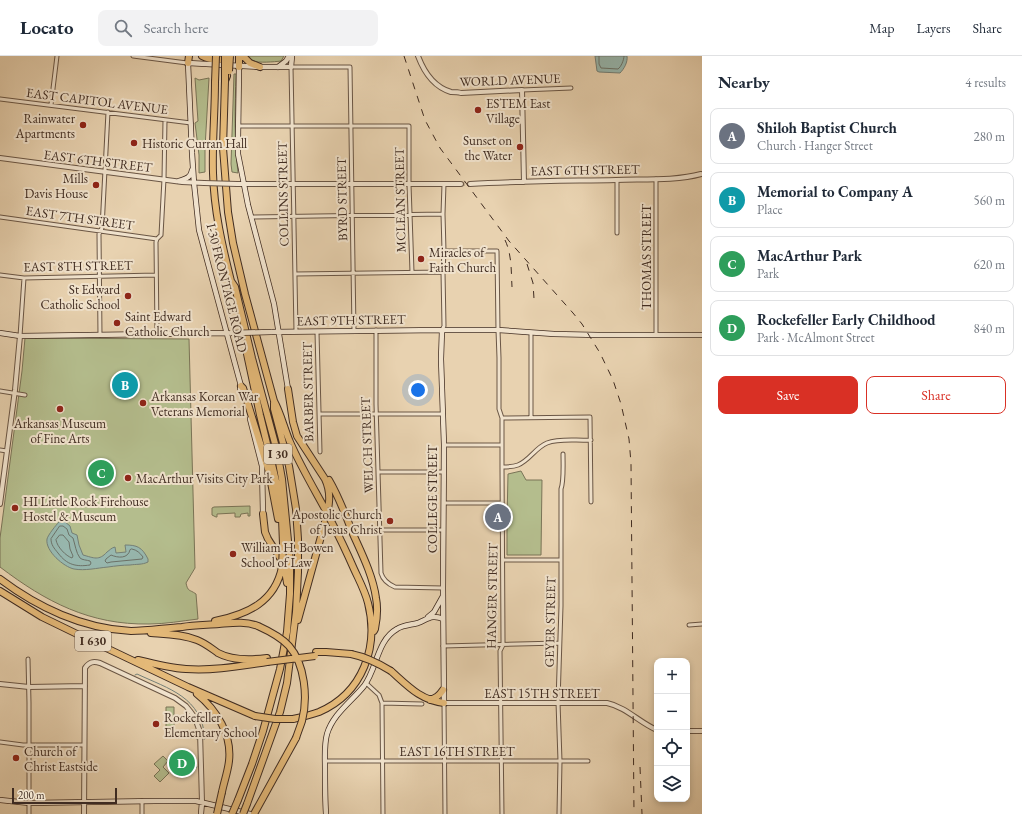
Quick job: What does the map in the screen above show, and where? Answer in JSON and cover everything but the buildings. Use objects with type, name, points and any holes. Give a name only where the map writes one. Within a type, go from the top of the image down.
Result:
[{"type":"highway","points":[[188,63],[189,56]]},
{"type":"highway","points":[[202,56],[218,60],[226,59],[228,56]]},
{"type":"highway","name":"I 30","points":[[216,56],[212,150],[217,218],[231,281],[235,287],[277,451],[282,479],[290,561],[290,594],[287,632],[280,669],[263,732],[232,814]]},
{"type":"highway","points":[[225,81],[229,71],[228,56]]},
{"type":"highway","name":"I 30","points":[[228,56],[225,81],[223,148],[228,212],[233,243],[274,401],[274,409],[289,466],[297,527],[298,572],[296,612],[287,683],[280,712],[243,814]]},
{"type":"highway","points":[[239,56],[239,67]]},
{"type":"highway","points":[[243,56],[250,63],[260,68]]},
{"type":"highway","points":[[194,626],[233,616],[260,604],[275,587],[280,576],[282,566],[282,519],[277,485],[231,281]]},
{"type":"highway","points":[[241,386],[243,388],[269,472],[283,544]]},
{"type":"highway","points":[[288,389],[295,429],[299,439],[319,468],[330,491],[330,502],[325,522],[293,637]]},
{"type":"highway","points":[[188,687],[255,716],[275,719],[293,719],[307,716],[322,710],[340,699],[353,686],[367,661],[372,628],[366,594],[325,509],[291,444],[279,410],[274,401]]},
{"type":"highway","points":[[309,455],[321,469],[332,486],[373,583],[377,615],[375,629],[372,634]]},
{"type":"highway","points":[[263,514],[268,539],[282,561],[285,570],[287,586],[287,632]]},
{"type":"highway","name":"I 630","points":[[0,579],[46,608],[78,621],[100,627],[143,631],[194,626]]},
{"type":"highway","name":"I 630","points":[[0,591],[42,617],[188,687]]},
{"type":"highway","points":[[0,596],[24,607]]},
{"type":"highway","points":[[194,626],[243,623],[258,626],[275,635],[288,645],[299,664],[305,692],[302,721],[296,738],[254,814]]},
{"type":"highway","points":[[131,631],[176,634],[198,640],[219,653],[240,660],[267,660]]},
{"type":"highway","points":[[126,657],[159,666],[186,669],[218,669],[267,660],[326,652],[351,654],[381,664],[416,693],[434,702],[444,703]]},
{"type":"highway","points":[[188,687],[208,702],[215,711],[222,724],[229,748],[229,761],[217,814]]},
{"type":"highway","points":[[430,700],[435,699],[443,690]]},
{"type":"main road","points":[[277,67],[286,61],[290,56]]},
{"type":"main road","name":"COLLINS STREET","points":[[290,56],[291,67]]},
{"type":"main road","points":[[188,63],[260,68],[291,67]]},
{"type":"main road","name":"I-30 FRONTAGE ROAD","points":[[188,63],[194,183],[199,230],[229,333],[241,386],[240,389],[262,466],[263,514]]},
{"type":"main road","points":[[239,67],[238,154],[243,184],[274,304],[288,389]]},
{"type":"main road","points":[[179,181],[190,176],[193,166]]},
{"type":"main road","name":"EAST 9TH STREET","points":[[0,334],[20,336],[376,330],[498,330],[531,333],[598,335],[702,334]]},
{"type":"main road","name":"COLLEGE STREET","points":[[442,330],[441,359],[444,446],[444,703]]},
{"type":"main road","points":[[426,619],[434,612],[443,596]]},
{"type":"main road","points":[[434,612],[443,612]]},
{"type":"main road","points":[[326,814],[326,742],[331,724],[366,683],[373,671],[381,648],[388,636],[399,628],[415,624],[435,616],[443,619]]},
{"type":"main road","points":[[0,800],[29,803],[186,800],[202,802],[250,814]]},
{"type":"main road","points":[[202,802],[202,814]]},
{"type":"street","points":[[51,105],[57,56]]},
{"type":"street","points":[[134,56],[188,63]]},
{"type":"street","name":"WORLD AVENUE","points":[[418,56],[422,66],[430,78],[439,86],[451,92],[461,93],[571,88]]},
{"type":"street","name":"BYRD STREET","points":[[291,67],[350,67],[354,331]]},
{"type":"street","name":"COLLINS STREET","points":[[291,67],[296,332]]},
{"type":"street","points":[[522,90],[524,182]]},
{"type":"street","name":"EAST CAPITOL AVENUE","points":[[0,98],[191,123]]},
{"type":"street","points":[[100,335],[99,234],[102,228],[108,112]]},
{"type":"street","points":[[157,334],[156,242],[161,235],[165,120]]},
{"type":"street","points":[[238,126],[351,127]]},
{"type":"street","name":"MCLEAN STREET","points":[[351,127],[409,126],[412,272]]},
{"type":"street","name":"EAST 6TH STREET","points":[[0,158],[164,180],[194,183],[243,184]]},
{"type":"street","name":"EAST 6TH STREET","points":[[470,184],[656,179],[689,177],[701,174]]},
{"type":"street","name":"THOMAS STREET","points":[[656,179],[656,335]]},
{"type":"street","points":[[617,180],[618,233]]},
{"type":"street","points":[[243,184],[461,184]]},
{"type":"street","name":"COLLEGE STREET","points":[[442,330],[444,326],[444,184]]},
{"type":"street","points":[[251,217],[443,214]]},
{"type":"street","name":"EAST 7TH STREET","points":[[0,217],[157,239]]},
{"type":"street","name":"HANGER STREET","points":[[444,251],[497,251],[499,409],[502,418],[503,645],[500,651],[502,814]]},
{"type":"street","points":[[295,274],[443,272]]},
{"type":"street","name":"EAST 8TH STREET","points":[[0,275],[24,278],[156,275]]},
{"type":"street","points":[[0,504],[14,393],[24,278]]},
{"type":"street","name":"WELCH STREET","points":[[376,330],[376,414],[381,575],[391,586],[443,588]]},
{"type":"street","name":"BARBER STREET","points":[[317,332],[320,452]]},
{"type":"street","points":[[531,333],[531,417]]},
{"type":"street","points":[[0,391],[25,395]]},
{"type":"street","points":[[319,414],[443,414]]},
{"type":"street","points":[[502,418],[590,417],[591,502]]},
{"type":"street","points":[[502,467],[517,466],[538,448],[547,443],[558,441],[590,440]]},
{"type":"street","points":[[444,446],[502,444]]},
{"type":"street","points":[[0,450],[7,451]]},
{"type":"street","name":"GEYER STREET","points":[[559,814],[560,761],[558,702],[561,606],[561,489],[563,484],[563,454]]},
{"type":"street","points":[[378,472],[443,472]]},
{"type":"street","points":[[444,502],[502,503]]},
{"type":"street","points":[[380,530],[443,530]]},
{"type":"street","points":[[503,560],[560,560]]},
{"type":"street","points":[[689,625],[702,624]]},
{"type":"street","points":[[443,646],[559,644]]},
{"type":"street","points":[[28,659],[29,814]]},
{"type":"street","points":[[84,814],[85,668],[92,661],[95,661],[175,698],[189,709],[199,727],[201,743],[202,802]]},
{"type":"street","points":[[366,683],[377,693],[382,703],[383,814]]},
{"type":"street","points":[[0,684],[29,687],[85,686]]},
{"type":"street","name":"EAST 15TH STREET","points":[[444,703],[558,702],[610,704],[619,707],[654,728]]},
{"type":"street","points":[[382,703],[422,704]]},
{"type":"street","name":"COLLEGE STREET","points":[[444,703],[445,814]]},
{"type":"street","points":[[690,731],[702,730]]},
{"type":"street","points":[[0,742],[29,745],[84,744]]},
{"type":"street","name":"EAST 16TH STREET","points":[[325,761],[588,761]]},
{"type":"street","points":[[142,801],[142,814]]},
{"type":"green space","points":[[248,56],[284,56],[281,61],[255,62]]},
{"type":"green space","points":[[234,74],[236,74],[235,136],[238,173],[232,172],[231,164]]},
{"type":"green space","points":[[195,78],[199,80],[209,78],[205,172],[199,173],[199,155],[195,123],[198,121]]},
{"type":"green space","points":[[25,338],[189,339],[195,568],[186,583],[188,589],[196,594],[198,619],[149,624],[128,623],[88,616],[52,601],[34,591],[0,567],[0,538]]},
{"type":"green space","points":[[521,471],[526,480],[542,480],[541,555],[507,555],[508,474]]},
{"type":"green space","points":[[250,506],[250,516],[248,516],[248,513],[241,514],[240,517],[235,517],[235,513],[217,514],[217,517],[212,515],[212,508],[214,507]]},
{"type":"green space","points":[[166,707],[174,707],[174,731],[166,731]]},
{"type":"green space","points":[[163,756],[168,761],[163,767],[169,773],[160,782],[154,776],[160,770],[154,764]]},
{"type":"water","points":[[595,56],[627,56],[627,61],[620,73],[599,72],[597,71]]},
{"type":"water","points":[[64,521],[70,526],[72,533],[77,535],[83,555],[99,558],[115,547],[116,553],[126,552],[125,545],[129,545],[136,546],[141,549],[148,559],[148,562],[87,570],[70,568],[56,558],[47,544],[47,539],[52,530],[59,522]]},
{"type":"waterway","points":[[135,675],[137,674],[172,690],[191,704],[198,713],[203,725],[204,739]]},
{"type":"waterway","points":[[177,738],[197,739]]},
{"type":"waterway","points":[[182,775],[197,767]]},
{"type":"tunnel","points":[[461,184],[470,184]]},
{"type":"railway","points":[[404,56],[425,120],[440,148],[509,241],[582,324],[600,353],[613,380],[621,404],[629,439],[631,463],[634,814]]},
{"type":"railway","points":[[505,240],[510,257],[512,287]]},
{"type":"railway","points":[[527,264],[533,283],[534,299]]},
{"type":"railway","points":[[640,767],[642,814]]},
{"type":"place","name":"ESTEM East Village","points":[[478,110]]},
{"type":"place","name":"Rainwater Apartments","points":[[83,125]]},
{"type":"place","name":"Historic Curran Hall","points":[[134,143]]},
{"type":"place","name":"Sunset on the Water","points":[[520,147]]},
{"type":"place","name":"Mills Davis House","points":[[96,185]]},
{"type":"place","name":"Miracles of Faith Church","points":[[421,259]]},
{"type":"place","name":"St Edward Catholic School","points":[[128,296]]},
{"type":"place","name":"Saint Edward Catholic Church","points":[[117,323]]},
{"type":"place","name":"Memorial to Company A","points":[[125,385]]},
{"type":"place","name":"Arkansas Korean War Veterans Memorial","points":[[143,403]]},
{"type":"place","name":"Arkansas Museum of Fine Arts","points":[[60,409]]},
{"type":"place","name":"MacArthur Park","points":[[101,473]]},
{"type":"place","name":"MacArthur Visits City Park","points":[[128,478]]},
{"type":"place","name":"HI Little Rock Firehouse Hostel & Museum","points":[[15,508]]},
{"type":"place","name":"Shiloh Baptist Church","points":[[498,517]]},
{"type":"place","name":"Apostolic Church of Jesus Christ","points":[[390,521]]},
{"type":"place","name":"William H. Bowen School of Law","points":[[233,554]]},
{"type":"place","name":"Rockefeller Elementary School","points":[[156,724]]},
{"type":"place","name":"Church of Christ Eastside","points":[[16,758]]},
{"type":"place","name":"Rockefeller Early Childhood","points":[[182,763]]}]
